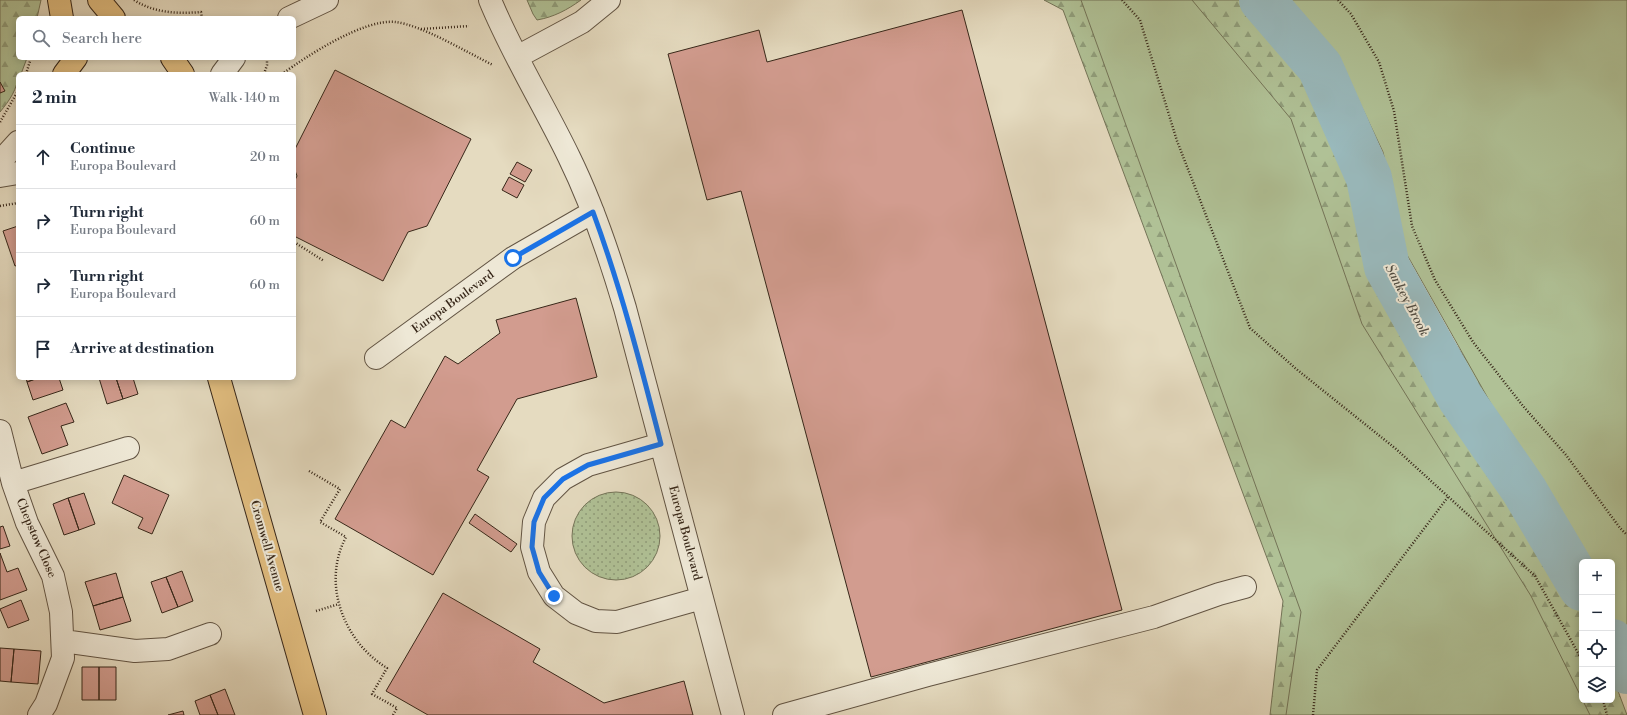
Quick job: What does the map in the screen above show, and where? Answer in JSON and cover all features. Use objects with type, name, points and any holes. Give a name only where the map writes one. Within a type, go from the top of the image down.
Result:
[{"type":"main road","points":[[59,0],[62,16]]},
{"type":"main road","points":[[99,0],[112,16]]},
{"type":"main road","points":[[173,60],[182,72]]},
{"type":"main road","name":"Cromwell Avenue","points":[[220,380],[315,715]]},
{"type":"street","points":[[293,16],[327,0]]},
{"type":"street","name":"Europa Boulevard","points":[[490,0],[517,57],[570,159],[593,212],[610,257],[625,308],[733,715]]},
{"type":"street","points":[[517,57],[582,22],[609,0]]},
{"type":"street","points":[[224,72],[232,60]]},
{"type":"street","points":[[0,162],[16,144]]},
{"type":"street","points":[[0,176],[16,173]]},
{"type":"street","name":"Europa Boulevard","points":[[376,358],[513,258],[593,212]]},
{"type":"street","name":"Chepstow Close","points":[[0,431],[14,483],[28,523],[53,576],[61,612],[63,658],[46,704],[39,715]]},
{"type":"street","points":[[661,444],[588,465],[563,479],[544,498],[534,522],[532,547],[539,572],[554,596],[576,613],[596,621],[617,622],[702,598]]},
{"type":"street","name":"Chepstow Close","points":[[14,483],[128,448]]},
{"type":"street","points":[[784,715],[928,675],[1141,620],[1245,587]]},
{"type":"street","points":[[63,641],[134,651],[168,649],[210,634]]},
{"type":"path","points":[[134,0],[142,5],[156,10],[181,14],[201,12],[202,16]]},
{"type":"path","points":[[1122,0],[1140,20],[1177,141],[1250,328],[1295,368],[1396,449],[1535,576],[1579,655]]},
{"type":"path","points":[[1338,0],[1350,14],[1379,62],[1394,111],[1412,226],[1435,280],[1473,342],[1523,406],[1566,455],[1620,528],[1627,534]]},
{"type":"path","points":[[285,72],[326,47],[371,25],[394,22],[420,29],[493,66]]},
{"type":"path","points":[[420,29],[469,26]]},
{"type":"path","points":[[27,72],[30,60]]},
{"type":"path","points":[[265,72],[267,60]]},
{"type":"path","points":[[0,122],[16,94]]},
{"type":"path","points":[[0,206],[16,203]]},
{"type":"path","points":[[296,243],[324,261]]},
{"type":"path","points":[[309,470],[340,489],[320,522],[346,537],[340,550],[336,576],[339,604],[349,628],[362,648],[371,657],[387,668],[372,694],[397,708],[393,715]]},
{"type":"path","points":[[1313,715],[1317,670],[1448,497]]},
{"type":"path","points":[[316,611],[339,604]]},
{"type":"path","points":[[1604,703],[1608,715]]},
{"type":"green space","points":[[0,0],[41,0],[37,16],[16,16],[16,60],[26,60],[22,72],[16,72],[16,85],[7,104],[0,112]]},
{"type":"green space","points":[[527,0],[581,0],[560,13],[537,20]]},
{"type":"green space","points":[[1044,0],[1256,0],[1261,11],[1307,82],[1355,82],[1381,137],[1351,168],[1357,196],[1384,196],[1401,262],[1522,444],[1552,531],[1579,590],[1579,703],[1615,703],[1615,683],[1627,715],[1270,715],[1283,601],[1063,10]]},
{"type":"green space","points":[[1081,0],[1192,0],[1291,119],[1362,324],[1531,596],[1579,693],[1579,703],[1584,703],[1590,715],[1286,715],[1301,612]]},
{"type":"green space","points":[[1289,0],[1627,0],[1627,645],[1615,623],[1615,559],[1579,560],[1406,253],[1383,152],[1339,59]]},
{"type":"green space","points":[[616,492],[633,496],[647,505],[656,519],[660,536],[656,553],[647,567],[633,576],[616,580],[599,576],[585,567],[576,553],[572,536],[576,519],[585,505],[599,496]]},
{"type":"building","points":[[962,10],[1122,610],[871,677],[741,191],[707,200],[668,54],[759,30],[767,62]]},
{"type":"building","points":[[335,70],[471,139],[427,226],[408,232],[383,281],[296,237],[296,147]]},
{"type":"building","points":[[0,82],[5,91],[0,93]]},
{"type":"building","points":[[517,162],[532,170],[525,182],[510,174]]},
{"type":"building","points":[[509,177],[524,185],[517,198],[502,190]]},
{"type":"building","points":[[16,227],[16,266],[15,266],[3,231]]},
{"type":"building","points":[[576,298],[597,377],[517,399],[477,470],[489,477],[433,575],[335,519],[391,420],[405,428],[445,356],[458,364],[500,333],[496,320]]},
{"type":"building","points":[[32,380],[60,380],[63,390],[33,400],[27,382]]},
{"type":"building","points":[[100,380],[117,380],[123,399],[107,404]]},
{"type":"building","points":[[117,380],[134,380],[138,394],[123,399]]},
{"type":"building","points":[[66,403],[74,422],[61,426],[68,445],[42,454],[28,417]]},
{"type":"building","points":[[124,475],[169,495],[152,534],[138,528],[143,518],[112,503]]},
{"type":"building","points":[[84,493],[95,524],[79,530],[68,498]]},
{"type":"building","points":[[68,498],[79,530],[64,535],[53,504]]},
{"type":"building","points":[[475,514],[517,544],[511,552],[469,523]]},
{"type":"building","points":[[3,526],[10,546],[0,549],[0,527]]},
{"type":"building","points":[[0,553],[7,572],[18,568],[27,590],[0,600]]},
{"type":"building","points":[[182,571],[193,601],[178,607],[166,577]]},
{"type":"building","points":[[116,573],[123,597],[93,606],[85,582]]},
{"type":"building","points":[[166,577],[178,607],[162,613],[151,582]]},
{"type":"building","points":[[443,593],[540,649],[533,662],[604,703],[684,681],[693,715],[428,715],[386,691]]},
{"type":"building","points":[[123,597],[131,621],[100,630],[93,606]]},
{"type":"building","points":[[21,600],[29,620],[8,628],[0,609]]},
{"type":"building","points":[[0,648],[14,649],[11,682],[0,681]]},
{"type":"building","points":[[14,649],[41,651],[38,684],[11,682]]},
{"type":"building","points":[[82,667],[99,667],[99,700],[82,700]]},
{"type":"building","points":[[99,667],[116,667],[116,700],[99,700]]},
{"type":"building","points":[[225,689],[235,715],[218,715],[210,695]]},
{"type":"building","points":[[210,695],[218,715],[200,715],[195,701]]},
{"type":"building","points":[[183,711],[184,715],[168,715]]},
{"type":"waterway","name":"Sankey Brook","points":[[1262,0],[1320,67],[1369,178],[1387,267],[1461,399],[1524,490],[1579,583]]},
{"type":"waterway","name":"Sankey Brook","points":[[1615,648],[1627,671]]},
{"type":"route","points":[[513,258],[593,212],[610,257],[625,308],[661,444],[588,465],[563,479],[544,498],[534,522],[532,547],[539,572],[554,596]]}]
